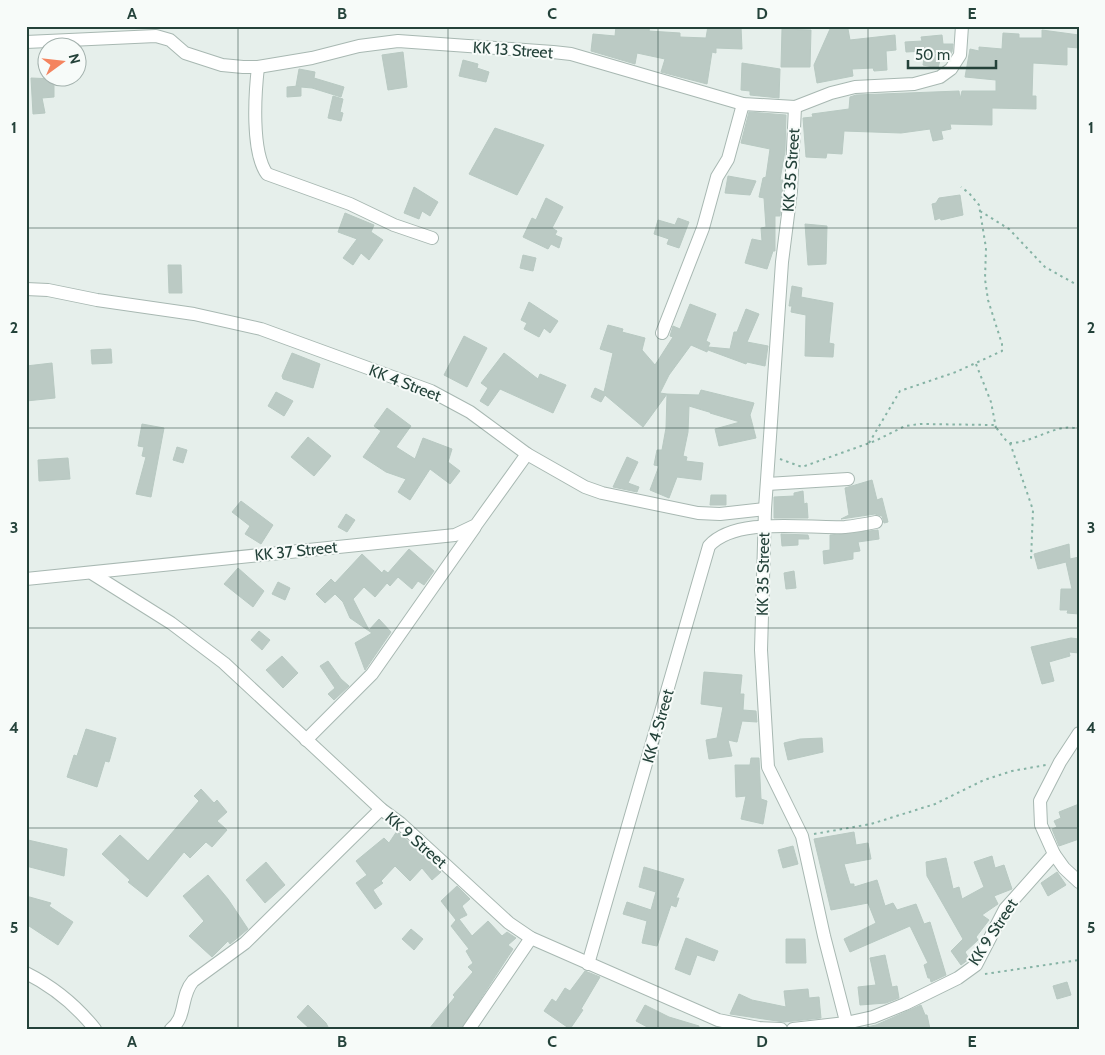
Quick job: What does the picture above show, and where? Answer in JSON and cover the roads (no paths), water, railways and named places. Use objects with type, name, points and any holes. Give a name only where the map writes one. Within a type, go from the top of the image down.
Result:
[{"type":"street","name":"KK 13 Street","points":[[26,42],[156,36],[170,40],[185,53],[222,65],[258,67],[312,58],[358,46],[398,41],[553,52],[577,56],[743,104],[795,107],[855,86],[914,84],[940,77],[951,69],[960,55],[962,26]]},
{"type":"street","points":[[258,67],[255,110],[261,164],[267,174],[350,204],[394,225],[432,238]]},
{"type":"street","points":[[662,333],[703,228],[718,178],[728,159],[743,104]]},
{"type":"street","name":"KK 35 Street","points":[[795,107],[791,192],[782,262],[768,454],[761,650],[768,767],[802,836],[824,936],[847,1026]]},
{"type":"street","name":"KK 4 Street","points":[[26,289],[48,290],[97,300],[194,314],[261,329],[431,391],[470,412],[527,454],[585,487],[602,493],[698,513],[720,514],[765,509]]},
{"type":"street","points":[[306,740],[372,674],[527,454]]},
{"type":"street","points":[[767,484],[848,479]]},
{"type":"street","name":"KK 4 Street","points":[[588,964],[709,546],[720,536],[764,525],[846,527],[876,522]]},
{"type":"street","name":"KK 37 Street","points":[[26,579],[93,574],[394,540],[446,537],[466,531],[476,525]]},
{"type":"street","name":"KK 9 Street","points":[[93,574],[170,622],[224,663],[381,809],[400,823],[509,923],[531,938],[718,1020],[759,1028],[781,1029]]},
{"type":"street","points":[[1079,732],[1060,762],[1040,801],[1041,825],[1054,854],[1064,868],[1079,882]]},
{"type":"street","points":[[171,1029],[182,1017],[184,998],[187,988],[192,981],[246,943],[381,809]]},
{"type":"street","name":"KK 9 Street","points":[[793,1029],[847,1026],[906,1004],[958,978],[976,965],[1005,909],[1054,854]]},
{"type":"street","points":[[469,1029],[531,938]]},
{"type":"street","points":[[26,972],[48,984],[70,1000],[95,1029]]}]
